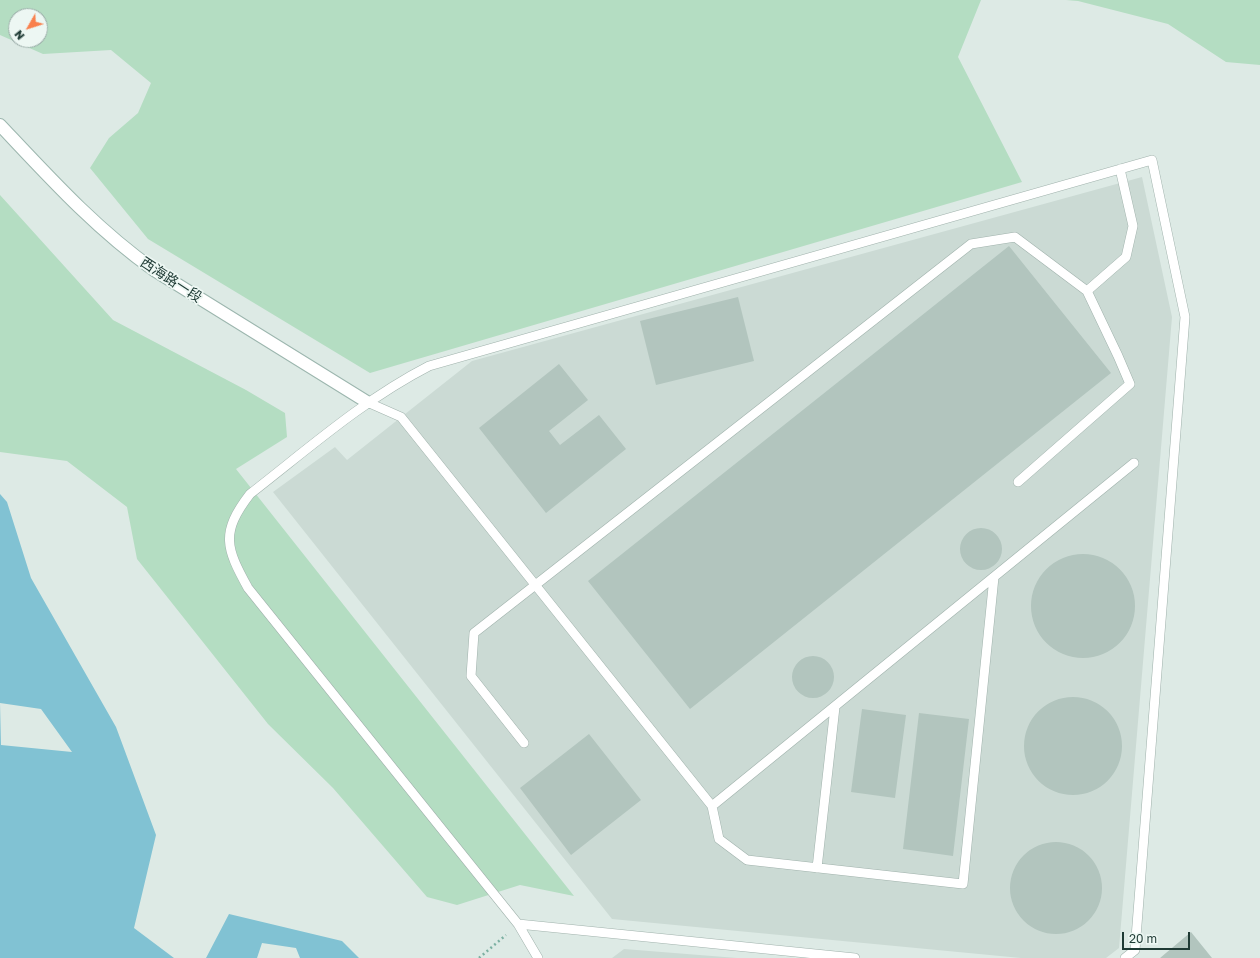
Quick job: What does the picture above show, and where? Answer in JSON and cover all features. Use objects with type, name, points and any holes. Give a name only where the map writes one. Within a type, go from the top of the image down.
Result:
[{"type":"main road","name":"西海路一段","points":[[0,126],[65,194],[130,253],[154,270],[367,402]]},
{"type":"lane","points":[[538,958],[518,924],[248,588],[232,559],[229,535],[236,512],[250,494],[367,402],[405,378],[429,366],[449,359],[1152,160],[1185,317],[1135,950],[1125,958]]},
{"type":"lane","points":[[1087,291],[1126,257],[1133,226],[1120,169]]},
{"type":"lane","points":[[524,743],[471,676],[474,633],[536,586],[971,244],[1015,237],[1087,291],[1130,384],[1018,482]]},
{"type":"lane","points":[[367,402],[401,417],[712,806],[719,839],[747,860],[963,884],[994,577]]},
{"type":"lane","points":[[712,806],[1134,463]]},
{"type":"lane","points":[[816,868],[835,707]]},
{"type":"lane","points":[[518,924],[855,958]]},
{"type":"path","points":[[479,958],[518,924]]},
{"type":"shaded area","points":[[1142,177],[1172,317],[1119,948],[1106,958],[1021,958],[612,919],[273,492],[335,447],[347,460],[472,361]]},
{"type":"shaded area","points":[[624,949],[737,958],[612,958]]},
{"type":"green space","points":[[0,0],[981,0],[958,57],[1022,182],[370,373],[148,239],[90,168],[109,138],[138,113],[151,83],[111,50],[43,54],[29,48],[48,48],[48,8],[8,8],[8,39],[0,35]]},
{"type":"green space","points":[[1066,0],[1260,0],[1260,65],[1226,62],[1168,24],[1078,1]]},
{"type":"green space","points":[[0,195],[113,320],[246,390],[285,413],[287,437],[236,469],[574,896],[520,885],[457,905],[427,897],[333,788],[268,724],[137,559],[127,507],[67,461],[0,452]]},
{"type":"water","points":[[0,494],[7,502],[31,578],[116,727],[156,835],[134,928],[174,958],[0,958]],"holes":[[[0,703],[41,709],[72,752],[1,745]]]},
{"type":"water","points":[[229,914],[342,941],[359,958],[300,958],[296,948],[262,943],[257,958],[206,958]]},
{"type":"building","points":[[1009,246],[1111,373],[690,709],[588,581]]},
{"type":"building","points":[[738,297],[754,361],[656,385],[640,321]]},
{"type":"building","points":[[559,364],[588,400],[549,431],[560,445],[599,415],[626,449],[546,513],[479,428]]},
{"type":"building","points":[[981,528],[996,534],[1002,549],[996,564],[981,570],[966,564],[960,549],[966,534]]},
{"type":"building","points":[[1083,554],[1103,558],[1112,562],[1120,569],[1127,577],[1131,586],[1135,606],[1131,626],[1127,635],[1120,643],[1112,650],[1103,654],[1083,658],[1063,654],[1054,650],[1046,643],[1039,635],[1035,626],[1031,606],[1035,586],[1039,577],[1046,569],[1054,562],[1063,558]]},
{"type":"building","points":[[813,656],[828,662],[834,677],[828,692],[813,698],[798,692],[792,677],[798,662]]},
{"type":"building","points":[[1073,697],[1092,701],[1108,711],[1118,727],[1122,746],[1118,765],[1108,781],[1092,791],[1073,795],[1054,791],[1038,781],[1028,765],[1024,746],[1028,727],[1038,711],[1054,701]]},
{"type":"building","points":[[862,709],[906,715],[895,798],[851,792]]},
{"type":"building","points":[[919,713],[969,719],[953,856],[903,849]]},
{"type":"building","points":[[589,734],[641,800],[571,855],[520,788]]},
{"type":"building","points":[[1056,842],[1074,845],[1089,855],[1099,870],[1102,888],[1099,906],[1089,921],[1074,931],[1056,934],[1038,931],[1023,921],[1013,906],[1010,888],[1013,870],[1023,855],[1038,845]]},
{"type":"building","points":[[1191,932],[1212,958],[1160,958]]}]
